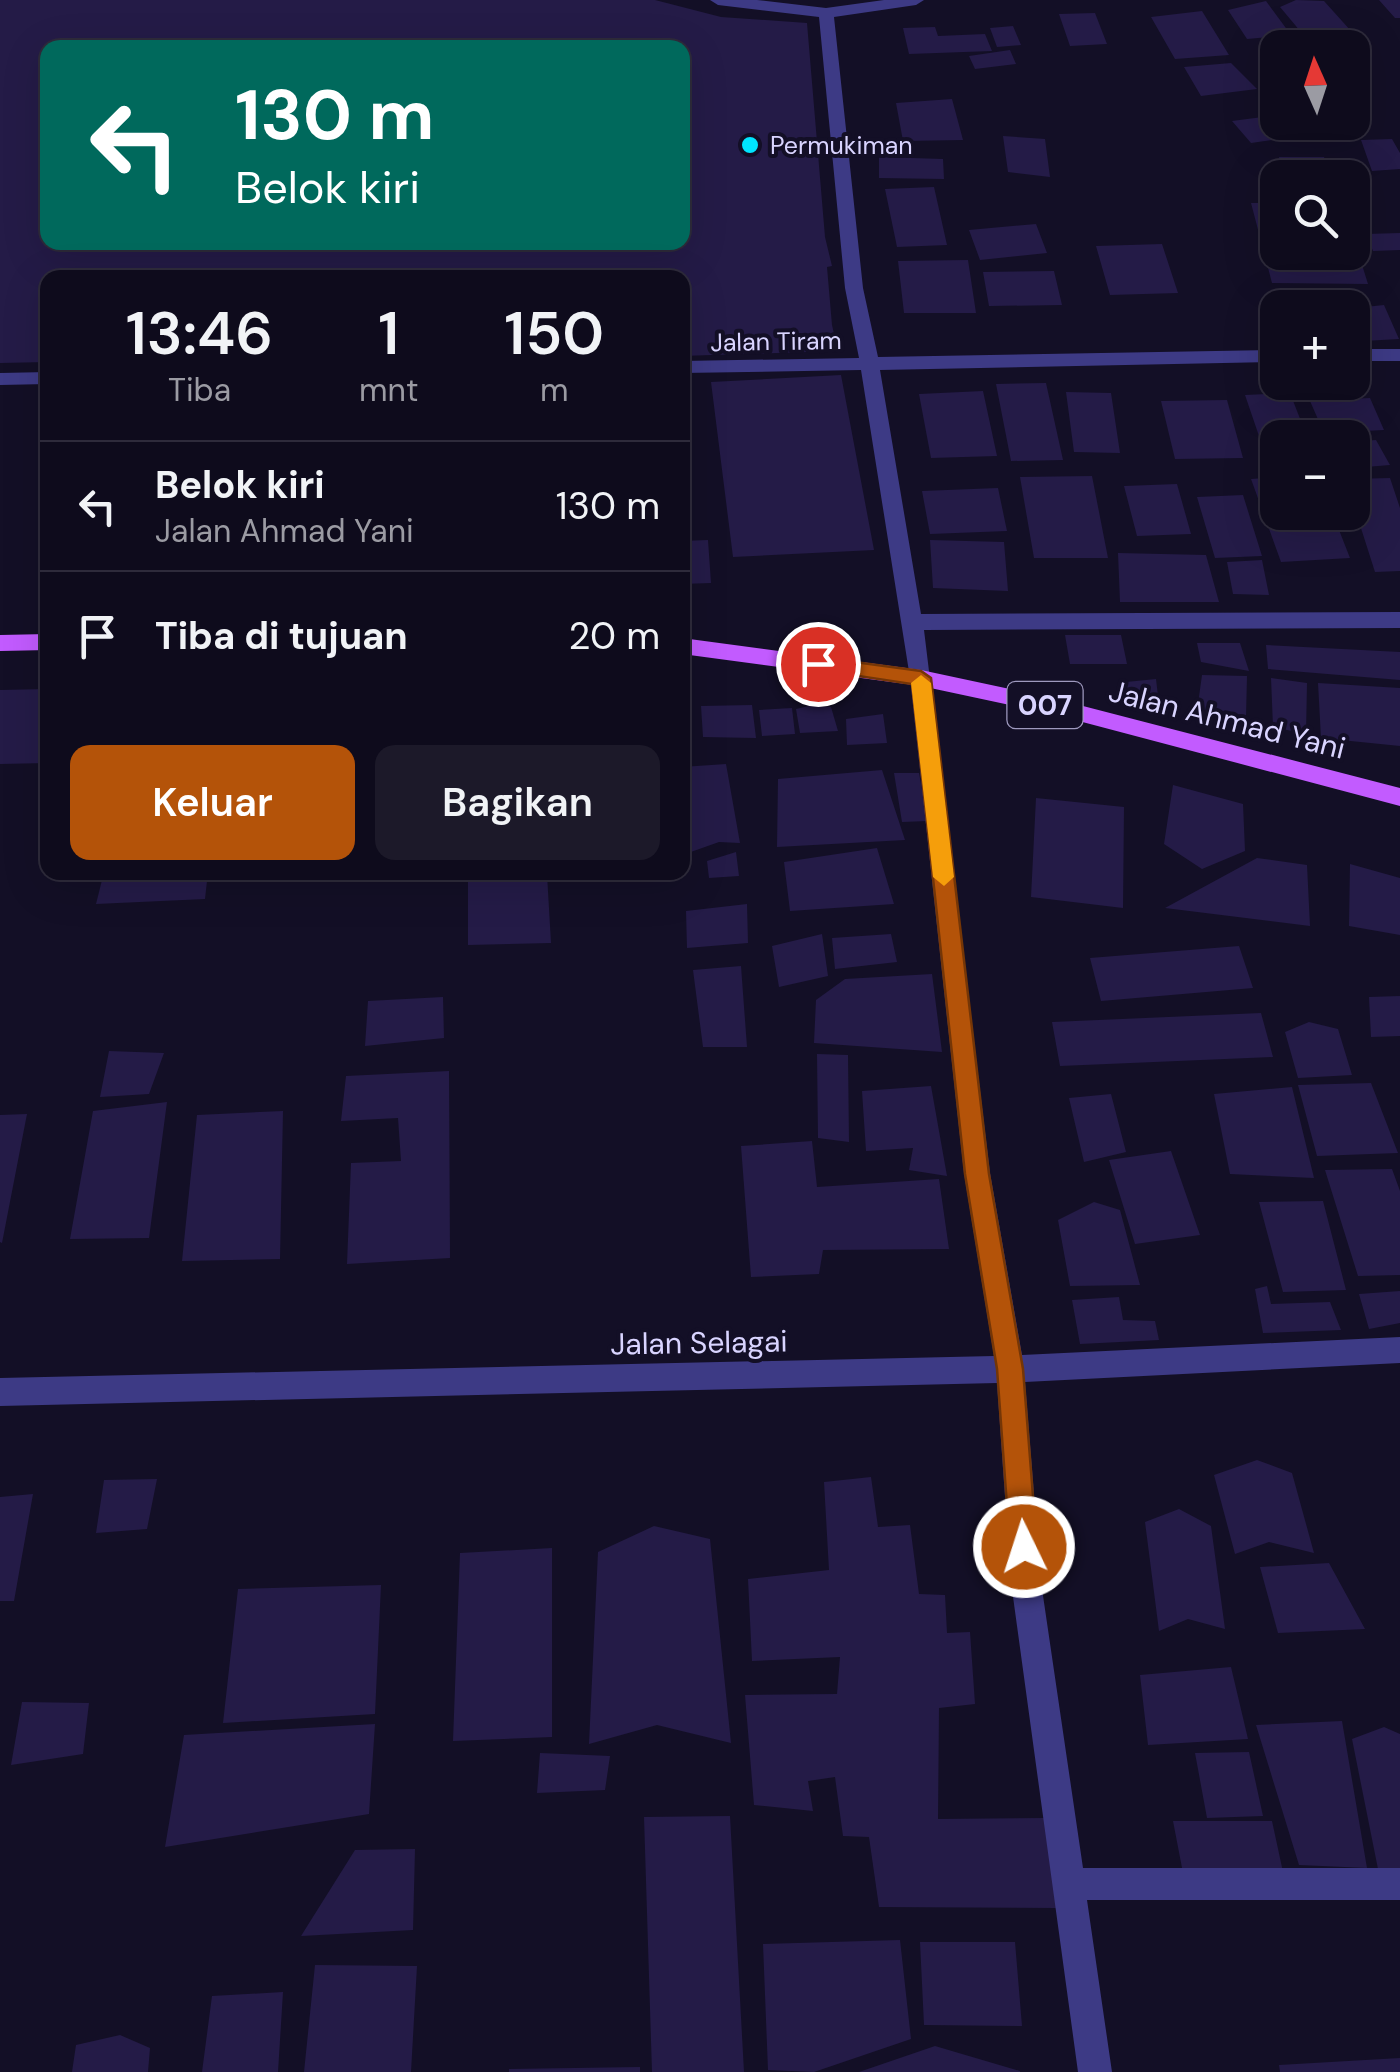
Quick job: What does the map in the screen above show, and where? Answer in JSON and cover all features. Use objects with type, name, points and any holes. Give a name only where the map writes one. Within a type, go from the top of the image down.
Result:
[{"type":"main road","points":[[0,643],[40,642]]},
{"type":"main road","name":"Jalan Ahmad Yani","points":[[690,647],[921,678],[1056,707],[1400,797]]},
{"type":"street","points":[[718,0],[826,13],[916,0]]},
{"type":"street","points":[[826,13],[854,288],[921,678],[977,1174],[1010,1369],[1026,1582],[1095,2072]]},
{"type":"street","points":[[1370,356],[1400,355]]},
{"type":"street","name":"Jalan Tiram","points":[[690,368],[1260,356]]},
{"type":"street","points":[[0,379],[40,378]]},
{"type":"street","points":[[913,622],[1400,620]]},
{"type":"street","name":"Jalan Selagai","points":[[0,1392],[1010,1369],[1400,1350]]},
{"type":"street","points":[[1066,1884],[1400,1884]]},
{"type":"building","name":"Permukiman","points":[[0,0],[655,0],[721,17],[807,23],[825,237],[832,266],[827,267],[832,325],[838,351],[690,356],[690,270],[40,270],[40,362],[0,363]]},
{"type":"building","points":[[1296,0],[1324,1],[1350,30],[1299,30],[1280,7]]},
{"type":"building","points":[[1379,0],[1400,0],[1400,18],[1395,18]]},
{"type":"building","points":[[1266,1],[1287,30],[1260,30],[1260,38],[1247,39],[1228,10]]},
{"type":"building","points":[[1202,11],[1229,55],[1175,59],[1151,17]]},
{"type":"building","points":[[1095,13],[1107,44],[1070,46],[1059,14]]},
{"type":"building","points":[[1013,26],[1021,45],[997,47],[990,28]]},
{"type":"building","points":[[935,27],[938,36],[985,34],[992,51],[909,54],[903,28]]},
{"type":"building","points":[[1010,50],[1016,64],[975,69],[969,56]]},
{"type":"building","points":[[1231,63],[1257,89],[1201,96],[1184,67]]},
{"type":"building","points":[[952,99],[963,140],[903,141],[896,103]]},
{"type":"building","points":[[1260,117],[1260,140],[1272,140],[1251,143],[1232,121]]},
{"type":"building","points":[[1003,136],[1045,139],[1050,177],[1008,172]]},
{"type":"building","points":[[1392,139],[1400,153],[1400,169],[1372,171],[1361,140]]},
{"type":"building","points":[[879,157],[943,159],[944,179],[879,178]]},
{"type":"building","points":[[1279,157],[1325,160],[1279,160]]},
{"type":"building","points":[[934,187],[947,245],[897,247],[885,189]]},
{"type":"building","points":[[1251,203],[1260,203],[1260,237]]},
{"type":"building","points":[[1036,224],[1047,253],[980,260],[969,230]]},
{"type":"building","points":[[1400,233],[1400,250],[1373,251],[1370,234]]},
{"type":"building","points":[[1162,244],[1178,293],[1110,295],[1096,246]]},
{"type":"building","points":[[968,260],[976,313],[904,313],[898,261]]},
{"type":"building","points":[[1269,270],[1364,270],[1368,284],[1272,283]]},
{"type":"building","points":[[1054,271],[1062,305],[989,306],[983,272]]},
{"type":"building","points":[[1384,305],[1399,339],[1370,341],[1370,306]]},
{"type":"building","points":[[841,375],[874,550],[733,557],[711,382]]},
{"type":"building","points":[[1046,383],[1063,460],[1011,461],[996,384]]},
{"type":"building","points":[[983,391],[997,456],[931,458],[919,394]]},
{"type":"building","points":[[1066,392],[1111,393],[1120,453],[1074,452]]},
{"type":"building","points":[[1260,394],[1260,400],[1293,400],[1301,420],[1260,420],[1259,436],[1245,395]]},
{"type":"building","points":[[1370,398],[1384,430],[1370,431],[1370,420],[1318,420],[1310,401]]},
{"type":"building","points":[[1227,400],[1243,458],[1175,459],[1161,401]]},
{"type":"building","points":[[1370,440],[1376,440],[1390,465],[1370,467]]},
{"type":"building","points":[[1092,476],[1108,558],[1034,558],[1020,477]]},
{"type":"building","points":[[1260,478],[1260,504],[1251,479]]},
{"type":"building","points":[[1390,478],[1400,508],[1400,571],[1375,572],[1362,530],[1370,530],[1370,479]]},
{"type":"building","points":[[1177,484],[1191,534],[1137,536],[1124,486]]},
{"type":"building","points":[[998,488],[1007,531],[930,534],[922,491]]},
{"type":"building","points":[[1243,495],[1262,556],[1215,558],[1197,497]]},
{"type":"building","points":[[1269,530],[1339,530],[1350,558],[1281,562]]},
{"type":"building","points":[[708,540],[711,583],[690,584],[690,541]]},
{"type":"building","points":[[930,540],[1004,542],[1008,591],[933,588]]},
{"type":"building","points":[[1118,553],[1206,555],[1219,602],[1120,602]]},
{"type":"building","points":[[1262,560],[1269,595],[1233,594],[1227,562]]},
{"type":"building","points":[[1065,635],[1121,635],[1127,664],[1070,664]]},
{"type":"building","points":[[1197,643],[1240,643],[1249,671],[1201,662]]},
{"type":"building","points":[[1266,645],[1400,652],[1400,680],[1268,669]]},
{"type":"building","points":[[1202,675],[1247,676],[1246,717],[1197,711]]},
{"type":"building","points":[[1271,678],[1307,683],[1306,734],[1273,727]]},
{"type":"building","points":[[1156,679],[1158,696],[1129,697],[1126,682]]},
{"type":"building","points":[[1318,683],[1400,688],[1400,746],[1321,738]]},
{"type":"building","points":[[40,689],[40,763],[0,764],[0,690]]},
{"type":"building","points":[[752,705],[756,738],[703,737],[701,706]]},
{"type":"building","points":[[813,705],[831,707],[838,731],[800,733],[796,709]]},
{"type":"building","points":[[792,708],[795,734],[762,736],[759,710]]},
{"type":"building","points":[[883,714],[887,743],[847,745],[846,719]]},
{"type":"building","points":[[726,764],[740,843],[719,842],[690,852],[690,766]]},
{"type":"building","points":[[882,770],[905,840],[777,847],[778,779]]},
{"type":"building","points":[[894,773],[919,773],[928,821],[902,822]]},
{"type":"building","points":[[1173,785],[1243,804],[1245,851],[1202,869],[1164,844]]},
{"type":"building","points":[[1036,798],[1124,807],[1123,908],[1031,897]]},
{"type":"building","points":[[877,848],[894,904],[790,911],[784,862]]},
{"type":"building","points":[[736,852],[739,876],[709,878],[707,861]]},
{"type":"building","points":[[1257,858],[1307,865],[1310,926],[1165,908]]},
{"type":"building","points":[[1350,864],[1400,878],[1400,935],[1349,926]]},
{"type":"building","points":[[102,880],[207,880],[205,899],[96,904]]},
{"type":"building","points":[[468,880],[547,880],[551,943],[468,945]]},
{"type":"building","points":[[747,904],[748,943],[687,948],[686,911]]},
{"type":"building","points":[[822,934],[828,976],[779,987],[772,946]]},
{"type":"building","points":[[891,934],[897,962],[835,969],[832,938]]},
{"type":"building","points":[[1239,946],[1253,988],[1101,1001],[1090,958]]},
{"type":"building","points":[[741,966],[747,1047],[703,1047],[693,970]]},
{"type":"building","points":[[932,974],[942,1052],[814,1043],[816,1000],[845,979]]},
{"type":"building","points":[[1400,996],[1400,1036],[1371,1037],[1369,997]]},
{"type":"building","points":[[443,997],[444,1038],[365,1046],[368,1001]]},
{"type":"building","points":[[1261,1013],[1273,1057],[1060,1066],[1052,1022]]},
{"type":"building","points":[[1309,1022],[1338,1029],[1352,1075],[1298,1078],[1285,1032]]},
{"type":"building","points":[[109,1051],[164,1053],[149,1094],[100,1097]]},
{"type":"building","points":[[817,1054],[848,1055],[849,1142],[818,1138]]},
{"type":"building","points":[[449,1071],[450,1258],[347,1264],[351,1163],[401,1161],[398,1118],[341,1121],[346,1076]]},
{"type":"building","points":[[1371,1083],[1398,1153],[1317,1156],[1298,1085]]},
{"type":"building","points":[[931,1086],[947,1176],[909,1170],[913,1148],[866,1151],[862,1091]]},
{"type":"building","points":[[1292,1087],[1314,1178],[1230,1174],[1214,1094]]},
{"type":"building","points":[[1111,1094],[1126,1152],[1084,1162],[1069,1098]]},
{"type":"building","points":[[167,1102],[149,1238],[70,1239],[93,1111]]},
{"type":"building","points":[[283,1111],[280,1259],[182,1261],[197,1115]]},
{"type":"building","points":[[27,1114],[2,1243],[0,1115]]},
{"type":"building","points":[[812,1141],[817,1187],[939,1179],[949,1249],[823,1250],[819,1274],[751,1277],[741,1146]]},
{"type":"building","points":[[1171,1151],[1200,1235],[1135,1244],[1109,1160]]},
{"type":"building","points":[[1392,1169],[1400,1191],[1400,1275],[1358,1276],[1325,1170]]},
{"type":"building","points":[[1323,1201],[1346,1290],[1283,1292],[1259,1202]]},
{"type":"building","points":[[1094,1202],[1120,1210],[1140,1285],[1070,1286],[1058,1220]]},
{"type":"building","points":[[1267,1286],[1271,1304],[1330,1302],[1341,1330],[1263,1333],[1255,1289]]},
{"type":"building","points":[[1400,1291],[1400,1323],[1369,1329],[1359,1294]]},
{"type":"building","points":[[1119,1297],[1123,1320],[1155,1321],[1159,1340],[1080,1344],[1072,1300]]},
{"type":"building","points":[[1257,1460],[1292,1473],[1314,1553],[1269,1542],[1235,1554],[1214,1475]]},
{"type":"building","points":[[871,1477],[878,1527],[910,1525],[919,1594],[945,1595],[947,1633],[970,1632],[975,1704],[939,1708],[938,1819],[1045,1818],[1057,1908],[879,1907],[869,1837],[843,1836],[835,1777],[808,1781],[813,1811],[754,1805],[745,1695],[837,1694],[840,1657],[752,1661],[748,1579],[829,1570],[824,1482]]},
{"type":"building","points":[[157,1479],[147,1529],[96,1533],[104,1480]]},
{"type":"building","points":[[33,1494],[14,1601],[0,1601],[0,1497]]},
{"type":"building","points":[[1179,1509],[1211,1526],[1225,1629],[1188,1619],[1159,1631],[1145,1522]]},
{"type":"building","points":[[654,1526],[710,1539],[731,1743],[657,1725],[589,1744],[598,1552]]},
{"type":"building","points":[[552,1548],[552,1737],[453,1741],[460,1553]]},
{"type":"building","points":[[1329,1563],[1365,1629],[1278,1633],[1260,1567]]},
{"type":"building","points":[[381,1585],[375,1714],[223,1723],[238,1589]]},
{"type":"building","points":[[1231,1667],[1248,1739],[1148,1745],[1140,1675]]},
{"type":"building","points":[[22,1702],[89,1703],[83,1754],[11,1765]]},
{"type":"building","points":[[1342,1721],[1367,1868],[1299,1865],[1256,1725]]},
{"type":"building","points":[[375,1724],[369,1814],[165,1847],[184,1735]]},
{"type":"building","points":[[1384,1727],[1400,1734],[1400,1870],[1378,1869],[1352,1739]]},
{"type":"building","points":[[1249,1752],[1263,1816],[1207,1818],[1195,1753]]},
{"type":"building","points":[[540,1753],[610,1756],[605,1790],[537,1793]]},
{"type":"building","points":[[730,1816],[744,2072],[652,2072],[644,1817]]},
{"type":"building","points":[[1173,1821],[1272,1821],[1283,1872],[1183,1873]]},
{"type":"building","points":[[415,1849],[413,1930],[301,1936],[355,1850]]},
{"type":"building","points":[[900,1940],[911,2039],[814,2072],[768,2070],[763,1944]]},
{"type":"building","points":[[920,1942],[1015,1942],[1022,2026],[924,2025]]},
{"type":"building","points":[[315,1965],[417,1966],[411,2072],[304,2072]]},
{"type":"building","points":[[283,1992],[278,2072],[202,2072],[212,1996]]},
{"type":"building","points":[[120,2035],[150,2048],[148,2072],[72,2072],[76,2045]]},
{"type":"building","points":[[935,2046],[1020,2071],[1020,2072],[859,2072]]},
{"type":"building","points":[[1400,2058],[1400,2072],[1280,2072],[1279,2065]]},
{"type":"building","points":[[640,2067],[640,2072],[509,2072],[509,2069]]},
{"type":"slow traffic","points":[[921,683],[944,877]]},
{"type":"place","name":"Permukiman","points":[[750,145]]},
{"type":"route","points":[[818,664],[921,678],[977,1174],[1010,1369],[1024,1547]]}]
